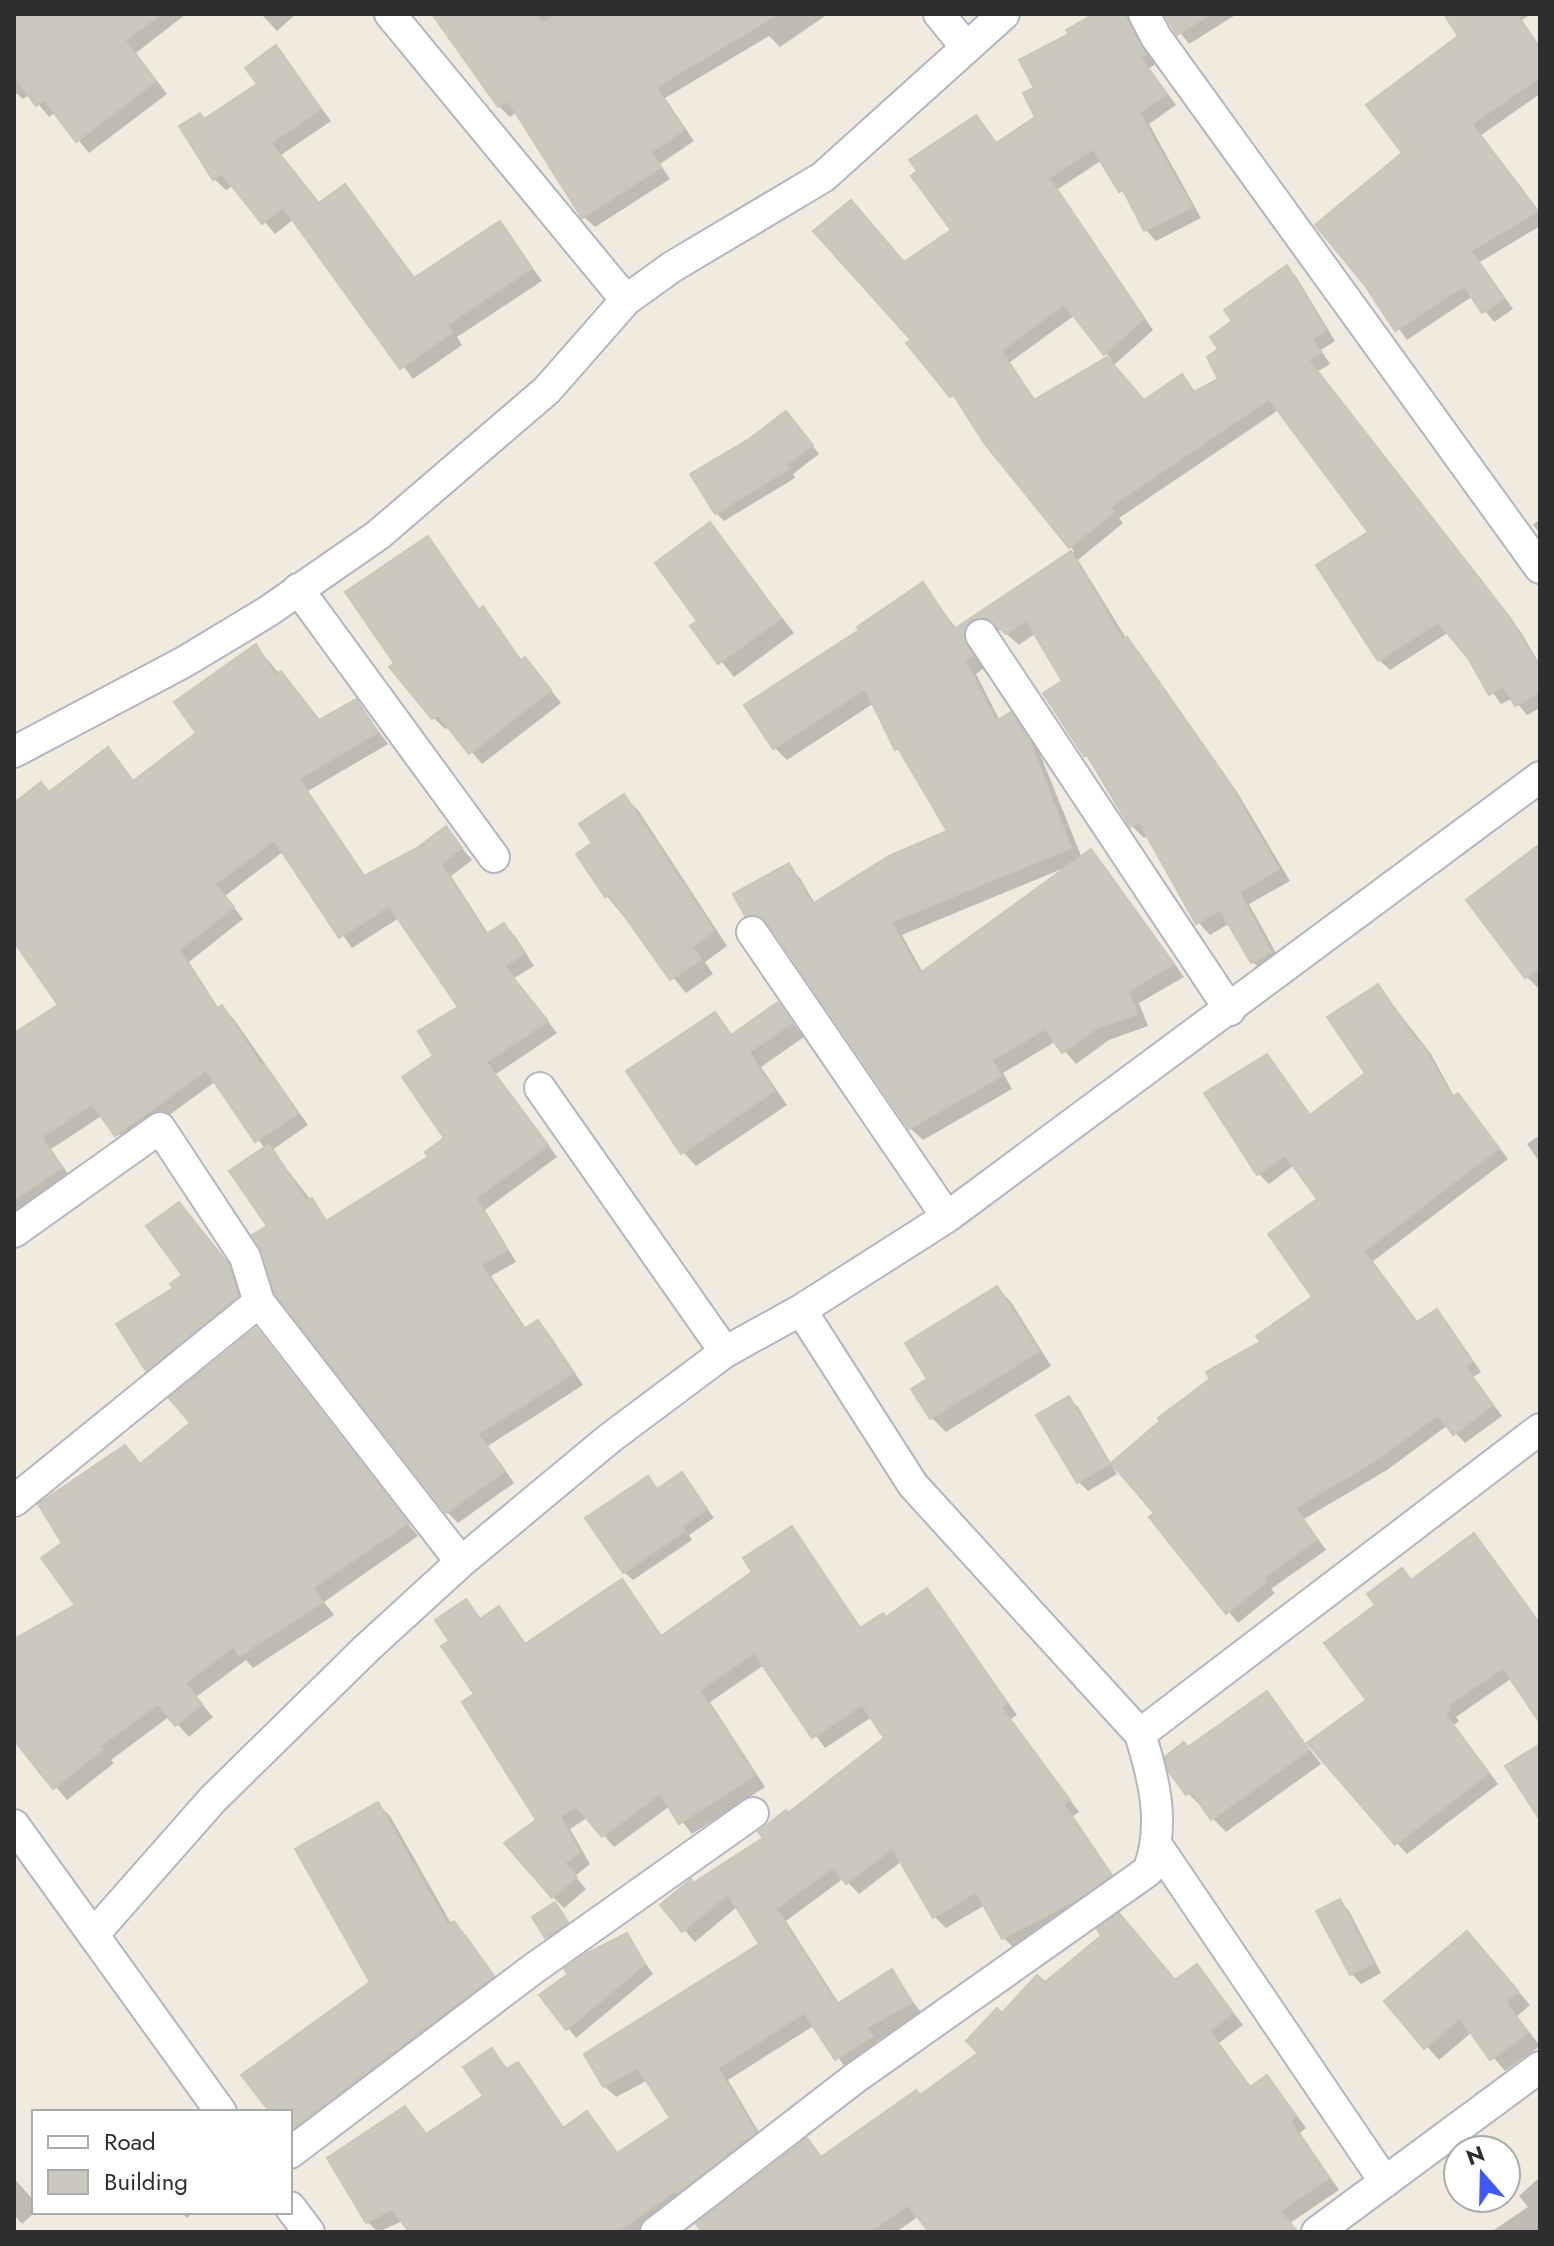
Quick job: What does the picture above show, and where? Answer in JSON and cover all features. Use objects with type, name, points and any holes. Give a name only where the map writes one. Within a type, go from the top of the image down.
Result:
[{"type":"street","points":[[390,14],[626,300]]},
{"type":"street","points":[[939,14],[966,47]]},
{"type":"street","points":[[14,752],[184,662],[378,535],[547,390],[626,300],[672,267],[823,177],[1004,14]]},
{"type":"street","points":[[1144,14],[1156,37],[1540,568]]},
{"type":"street","points":[[298,589],[494,857]]},
{"type":"street","points":[[981,635],[1230,1010]]},
{"type":"street","points":[[94,1934],[213,1799],[461,1562],[610,1438],[725,1352],[801,1310],[947,1217],[1540,777]]},
{"type":"street","points":[[752,932],[947,1217]]},
{"type":"street","points":[[540,1088],[725,1352]]},
{"type":"street","points":[[14,1232],[160,1128],[245,1257],[259,1302],[461,1562]]},
{"type":"street","points":[[14,1501],[259,1302]]},
{"type":"street","points":[[656,2232],[855,2078],[1148,1871],[1158,1847],[1153,1777],[1140,1734],[913,1485],[801,1310]]},
{"type":"street","points":[[1140,1734],[1540,1429]]},
{"type":"street","points":[[292,2151],[522,1977],[753,1813]]},
{"type":"street","points":[[14,1825],[220,2110]]},
{"type":"street","points":[[1158,1847],[1385,2182]]},
{"type":"street","points":[[1317,2232],[1540,2067]]},
{"type":"street","points":[[292,2210],[309,2232]]},
{"type":"building","points":[[14,14],[162,14],[125,40],[156,81],[76,142],[44,100],[36,106],[14,76]]},
{"type":"building","points":[[432,14],[535,14],[543,23],[557,14],[778,14],[656,87],[684,130],[651,152],[661,167],[582,218],[508,101],[498,107]]},
{"type":"building","points":[[1094,14],[1126,14],[1146,54],[1140,57],[1167,94],[1139,113],[1192,207],[1144,231],[1123,190],[1119,192],[1093,149],[1049,178],[1144,318],[1104,355],[1064,304],[1001,351],[1034,400],[1107,357],[1144,400],[1182,374],[1194,392],[1218,379],[1207,357],[1218,349],[1210,337],[1232,321],[1224,310],[1287,265],[1326,330],[1312,339],[1321,353],[1309,360],[1511,619],[1540,669],[1540,691],[1515,706],[1504,686],[1489,695],[1468,658],[1438,622],[1378,661],[1316,565],[1368,532],[1269,399],[1110,507],[1114,512],[1069,548],[984,443],[953,394],[950,397],[906,343],[911,340],[813,231],[851,200],[904,262],[951,230],[911,176],[917,171],[909,160],[976,115],[996,143],[1035,117],[1023,93],[1034,88],[1019,60],[1069,34],[1066,30]]},
{"type":"building","points":[[1164,14],[1210,14],[1177,35]]},
{"type":"building","points":[[1444,14],[1516,14],[1540,48],[1540,77],[1472,124],[1538,211],[1471,251],[1504,298],[1482,313],[1464,286],[1395,331],[1364,284],[1315,225],[1402,153],[1366,105],[1458,36]]},
{"type":"building","points":[[276,45],[321,109],[271,143],[319,203],[345,184],[414,278],[500,221],[532,268],[447,325],[452,332],[400,369],[283,207],[262,224],[222,174],[213,180],[179,126],[200,113],[204,119],[257,84],[245,68]]},
{"type":"building","points":[[786,411],[813,445],[786,465],[789,469],[715,514],[690,474],[749,439]]},
{"type":"building","points":[[710,522],[781,618],[718,664],[690,626],[697,621],[655,563]]},
{"type":"building","points":[[428,536],[479,610],[483,606],[520,660],[525,657],[551,690],[469,754],[438,715],[432,719],[389,667],[394,663],[345,592]]},
{"type":"building","points":[[1071,551],[1123,640],[1127,637],[1226,778],[1279,869],[1239,892],[1271,952],[1251,963],[1220,910],[1196,924],[1139,822],[1130,827],[1087,755],[1084,756],[1043,693],[1062,681],[1026,620],[1006,634],[988,619],[972,620],[963,635],[973,656],[965,661],[996,721],[1011,712],[1029,739],[1071,848],[891,922],[920,973],[1091,849],[1174,964],[1128,991],[1137,1014],[1097,1028],[1062,1053],[1045,1029],[992,1060],[1001,1076],[909,1129],[767,922],[759,916],[745,916],[733,894],[789,863],[812,904],[889,856],[947,831],[898,748],[895,750],[865,689],[773,749],[744,705],[859,630],[857,627],[923,582],[954,629]]},
{"type":"building","points":[[256,644],[275,675],[281,671],[319,720],[356,699],[378,732],[299,779],[364,876],[417,848],[446,826],[462,848],[441,864],[486,934],[504,923],[524,954],[504,966],[548,1021],[486,1062],[548,1145],[476,1198],[507,1250],[481,1265],[524,1329],[538,1320],[573,1373],[478,1434],[505,1471],[446,1513],[275,1294],[262,1251],[252,1235],[267,1226],[229,1171],[269,1144],[307,1201],[312,1198],[326,1221],[428,1157],[425,1152],[444,1138],[402,1077],[433,1056],[418,1031],[458,1007],[389,906],[339,938],[274,840],[215,884],[234,907],[179,950],[217,1008],[222,1005],[298,1113],[255,1142],[206,1070],[115,1136],[92,1104],[42,1137],[62,1168],[14,1200],[14,1033],[58,1005],[14,942],[14,803],[41,782],[49,792],[108,747],[133,781],[196,733],[174,702]]},
{"type":"building","points":[[624,794],[714,931],[692,947],[701,959],[670,980],[609,894],[605,897],[576,854],[592,843],[579,824]]},
{"type":"building","points":[[1540,844],[1540,967],[1525,978],[1466,900]]},
{"type":"building","points":[[1378,984],[1418,1043],[1421,1042],[1452,1097],[1458,1093],[1499,1148],[1364,1251],[1417,1322],[1437,1309],[1472,1362],[1465,1366],[1493,1405],[1453,1435],[1438,1415],[1376,1460],[1295,1508],[1317,1539],[1263,1578],[1266,1582],[1226,1614],[1149,1517],[1154,1513],[1111,1463],[1160,1421],[1158,1418],[1210,1379],[1206,1372],[1260,1342],[1256,1336],[1312,1297],[1268,1234],[1317,1199],[1285,1155],[1257,1175],[1204,1093],[1267,1054],[1310,1115],[1365,1073],[1327,1017]]},
{"type":"building","points":[[778,1002],[792,1023],[749,1052],[774,1091],[681,1154],[626,1071],[715,1012],[731,1035]]},
{"type":"building","points":[[179,1202],[229,1265],[238,1296],[146,1371],[116,1324],[173,1288],[170,1284],[182,1275],[146,1226]]},
{"type":"building","points":[[997,1286],[1039,1351],[930,1419],[911,1389],[927,1379],[905,1343]]},
{"type":"building","points":[[256,1328],[408,1523],[313,1588],[323,1602],[239,1656],[233,1647],[185,1683],[202,1704],[175,1726],[158,1704],[100,1746],[103,1749],[53,1789],[14,1740],[14,1639],[75,1605],[41,1558],[62,1543],[38,1504],[125,1445],[140,1464],[190,1423],[169,1398]]},
{"type":"building","points":[[1069,1396],[1109,1464],[1077,1483],[1036,1415]]},
{"type":"building","points":[[682,1472],[707,1509],[682,1526],[685,1531],[623,1573],[585,1518],[648,1476],[657,1489]]},
{"type":"building","points":[[792,1526],[860,1628],[883,1613],[886,1617],[927,1588],[1007,1703],[1001,1707],[1070,1800],[1063,1804],[1111,1875],[1077,1899],[1002,1939],[976,1892],[933,1918],[892,1848],[846,1884],[833,1867],[776,1909],[837,2004],[892,1969],[912,2002],[867,2028],[873,2036],[835,2060],[804,2013],[718,2068],[756,2132],[677,2193],[675,2191],[617,2232],[409,2232],[392,2209],[366,2223],[327,2158],[405,2106],[426,2134],[483,2096],[463,2067],[492,2048],[506,2069],[518,2062],[563,2128],[587,2111],[617,2153],[670,2118],[638,2068],[603,2087],[584,2054],[759,1944],[728,1894],[682,1932],[660,1905],[691,1879],[693,1883],[763,1838],[758,1832],[786,1810],[788,1813],[884,1738],[862,1705],[812,1738],[754,1653],[700,1690],[755,1775],[679,1824],[660,1794],[602,1837],[576,1806],[560,1817],[580,1852],[565,1863],[577,1877],[552,1898],[504,1843],[536,1820],[462,1702],[474,1694],[441,1646],[449,1641],[435,1620],[466,1599],[480,1619],[499,1606],[525,1644],[622,1579],[661,1636],[752,1572],[743,1558]]},
{"type":"building","points":[[1474,1533],[1540,1624],[1540,1723],[1503,1668],[1447,1706],[1450,1710],[1445,1714],[1489,1773],[1395,1845],[1307,1743],[1366,1700],[1324,1643],[1375,1605],[1367,1594],[1402,1568],[1411,1580]]},
{"type":"building","points":[[1267,1691],[1309,1750],[1211,1820],[1191,1791],[1186,1795],[1169,1772],[1165,1757],[1184,1742],[1188,1747]]},
{"type":"building","points":[[1540,1744],[1540,1820],[1505,1766]]},
{"type":"building","points":[[378,1802],[448,1925],[454,1921],[494,1976],[292,2128],[292,2110],[268,2110],[241,2075],[370,1982],[295,1849]]},
{"type":"building","points":[[1340,1899],[1373,1963],[1350,1975],[1316,1911]]},
{"type":"building","points":[[555,1902],[568,1922],[545,1938],[532,1917]]},
{"type":"building","points":[[1119,1913],[1175,1980],[1197,1964],[1233,2013],[1209,2031],[1250,2087],[1267,2075],[1296,2116],[1290,2121],[1329,2178],[1280,2211],[1298,2232],[929,2232],[908,2205],[869,2232],[702,2232],[696,2224],[807,2138],[821,2157],[916,2090],[920,2095],[978,2053],[966,2041],[997,2008],[1002,2013],[1037,1975],[1045,1982],[1101,1936],[1097,1929]]},
{"type":"building","points":[[1467,1931],[1518,1991],[1506,2002],[1528,2033],[1490,2060],[1460,2018],[1424,2049],[1384,2001]]},
{"type":"building","points":[[627,1933],[645,1964],[566,2030],[539,1995],[568,1974],[564,1969],[587,1953]]}]
